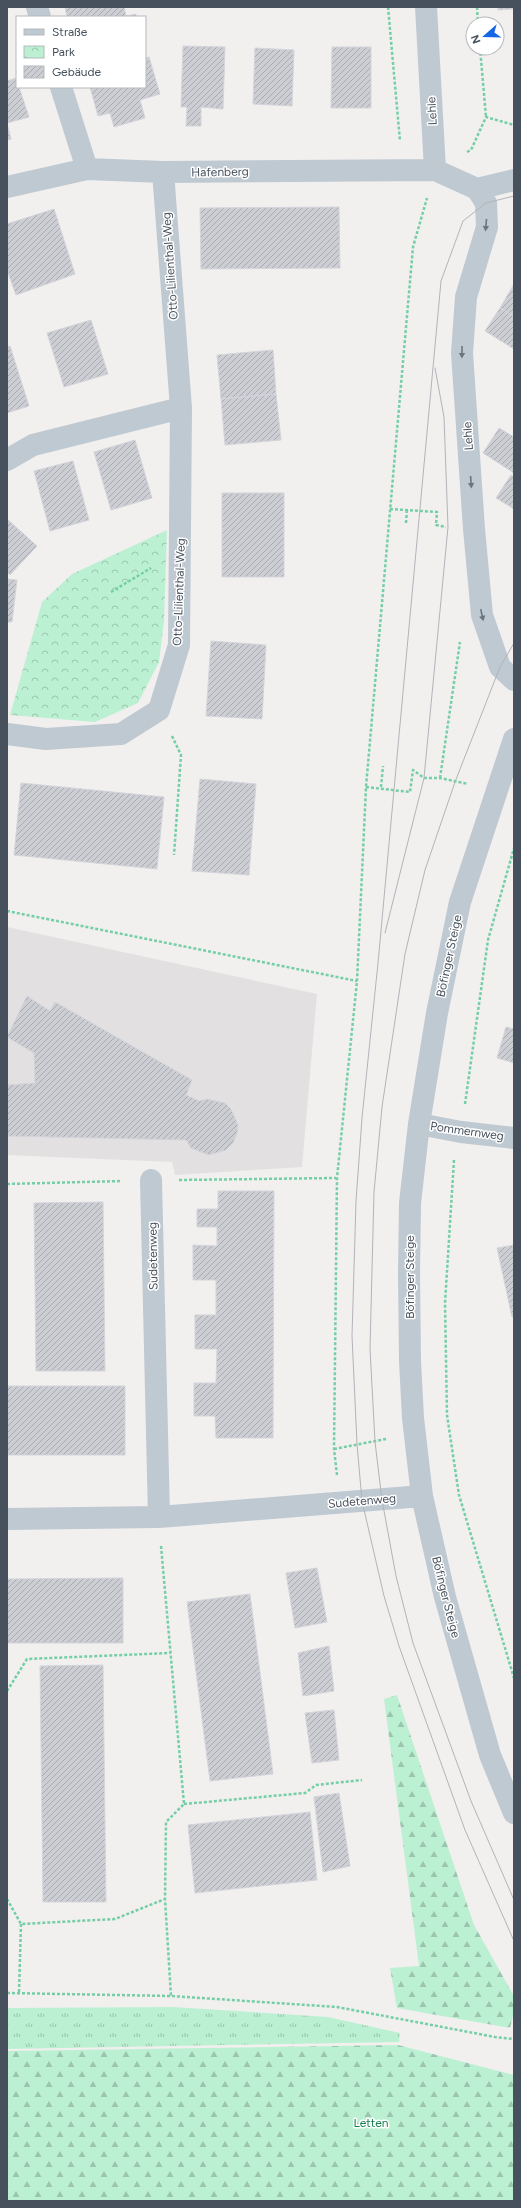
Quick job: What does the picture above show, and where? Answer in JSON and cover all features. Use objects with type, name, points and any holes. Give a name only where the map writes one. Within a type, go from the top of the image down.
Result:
[{"type":"street","name":"Lehle","points":[[426,7],[435,170]]},
{"type":"street","points":[[61,88],[86,169]]},
{"type":"street","name":"Hafenberg","points":[[7,187],[86,169],[163,172],[435,170]]},
{"type":"street","points":[[435,170],[477,189],[514,180]]},
{"type":"street","name":"Otto-Lilienthal-Weg","points":[[159,710],[179,645],[180,556],[181,408],[163,172]]},
{"type":"street","name":"Lehle","points":[[477,189],[486,203],[487,227],[466,297],[462,354],[474,529],[482,615],[500,667],[514,680]]},
{"type":"street","points":[[7,460],[33,445],[181,408]]},
{"type":"street","points":[[7,734],[46,740],[121,734],[159,710]]},
{"type":"street","name":"Böfinger Steige","points":[[514,739],[460,902],[437,1013],[419,1124],[410,1203],[408,1272],[410,1361],[422,1496],[444,1597],[490,1754],[514,1813]]},
{"type":"street","name":"Pommernweg","points":[[419,1124],[461,1132],[514,1138]]},
{"type":"street","name":"Sudetenweg","points":[[151,1180],[159,1517]]},
{"type":"street","name":"Sudetenweg","points":[[7,1519],[159,1517],[422,1496]]},
{"type":"path","points":[[388,7],[402,170]]},
{"type":"path","points":[[340,1503],[334,1450],[337,1178],[357,981],[366,787],[413,247],[435,170],[471,150],[486,117],[481,56]]},
{"type":"path","points":[[486,117],[514,125]]},
{"type":"path","points":[[390,509],[438,512],[436,525],[474,529]]},
{"type":"path","points":[[406,523],[407,509]]},
{"type":"path","points":[[110,592],[161,562],[180,556]]},
{"type":"path","points":[[440,778],[461,638]]},
{"type":"path","points":[[159,710],[181,755],[174,855]]},
{"type":"path","points":[[381,787],[383,766]]},
{"type":"path","points":[[366,787],[381,787],[410,792],[413,770],[424,778],[440,778],[497,790]]},
{"type":"path","points":[[514,848],[488,940],[461,1132],[453,1166],[445,1303],[447,1415],[459,1495],[514,1678]]},
{"type":"path","points":[[7,911],[357,981]]},
{"type":"path","points":[[7,1184],[151,1180],[337,1178]]},
{"type":"path","points":[[159,1517],[184,1804]]},
{"type":"path","points":[[7,1691],[27,1659],[170,1653]]},
{"type":"path","points":[[171,1996],[165,1899],[166,1822],[184,1804],[305,1793],[316,1784],[362,1780]]},
{"type":"path","points":[[7,1899],[21,1924],[19,1992]]},
{"type":"path","points":[[21,1924],[116,1919],[165,1899]]},
{"type":"path","points":[[7,1993],[19,1992],[171,1996],[337,2006],[495,2037],[514,2039]]},
{"type":"shaded area","points":[[7,927],[317,994],[302,1167],[175,1175],[172,1162],[7,1155]]},
{"type":"green space","points":[[167,530],[164,621],[159,662],[138,703],[95,722],[10,715],[42,602],[72,574]]},
{"type":"green space","points":[[397,1695],[474,1925],[514,1996],[514,2012],[510,2028],[397,2008],[390,1968],[419,1966],[384,1699]]},
{"type":"green space","points":[[173,2007],[328,2017],[400,2033],[399,2042],[7,2049],[7,2008]]},
{"type":"green space","name":"Letten","points":[[398,2045],[514,2075],[514,2201],[7,2201],[7,2051]]},
{"type":"building","points":[[65,7],[124,7],[126,16],[67,16]]},
{"type":"building","points":[[498,7],[514,7],[514,9],[498,10]]},
{"type":"building","points":[[183,46],[225,47],[223,109],[201,107],[201,126],[186,126],[187,107],[181,107]]},
{"type":"building","points":[[332,47],[371,47],[371,108],[331,108]]},
{"type":"building","points":[[255,48],[294,50],[292,106],[253,104]]},
{"type":"building","points":[[149,57],[160,94],[140,100],[145,118],[114,127],[110,113],[98,116],[90,88],[146,88],[146,58]]},
{"type":"building","points":[[16,78],[16,88],[19,88],[29,117],[7,123],[7,81]]},
{"type":"building","points":[[7,123],[11,139],[7,140]]},
{"type":"building","points":[[339,207],[340,268],[201,269],[200,208]]},
{"type":"building","points":[[54,209],[75,274],[16,295],[7,270],[7,224]]},
{"type":"building","points":[[514,284],[514,316],[500,308]]},
{"type":"building","points":[[500,308],[514,316],[514,349],[485,331]]},
{"type":"building","points":[[91,320],[108,374],[64,387],[47,333]]},
{"type":"building","points":[[10,346],[29,406],[7,413],[7,347]]},
{"type":"building","points":[[273,350],[276,394],[221,399],[217,355]]},
{"type":"building","points":[[276,394],[281,440],[225,445],[221,399]]},
{"type":"building","points":[[499,428],[514,437],[514,473],[483,453]]},
{"type":"building","points":[[135,440],[152,498],[111,510],[94,452]]},
{"type":"building","points":[[73,461],[89,520],[50,531],[34,471]]},
{"type":"building","points":[[511,475],[514,477],[514,509],[496,498]]},
{"type":"building","points":[[222,493],[284,493],[284,577],[222,577]]},
{"type":"building","points":[[7,519],[37,546],[10,575],[7,572]]},
{"type":"building","points":[[7,579],[17,580],[12,622],[7,622]]},
{"type":"building","points":[[211,641],[266,645],[262,719],[206,716]]},
{"type":"building","points":[[200,779],[256,784],[249,875],[192,871]]},
{"type":"building","points":[[21,783],[164,797],[157,869],[14,855]]},
{"type":"building","points":[[27,996],[50,1011],[55,1002],[192,1080],[186,1095],[199,1101],[207,1099],[225,1103],[231,1109],[238,1125],[237,1134],[233,1143],[226,1150],[209,1155],[191,1148],[186,1140],[7,1136],[7,1085],[35,1083],[34,1053],[7,1037]]},
{"type":"building","points":[[506,1027],[514,1029],[514,1063],[497,1058]]},
{"type":"building","points":[[218,1191],[274,1191],[273,1438],[216,1438],[215,1416],[194,1416],[194,1383],[216,1383],[217,1349],[195,1349],[195,1315],[216,1315],[216,1280],[193,1280],[193,1245],[217,1246],[217,1227],[197,1227],[197,1209],[218,1209]]},
{"type":"building","points":[[103,1202],[105,1371],[36,1371],[34,1203]]},
{"type":"building","points":[[514,1245],[514,1316],[512,1317],[497,1248]]},
{"type":"building","points":[[7,1386],[125,1386],[125,1455],[7,1455]]},
{"type":"building","points":[[317,1568],[327,1622],[295,1628],[286,1573]]},
{"type":"building","points":[[123,1578],[123,1643],[7,1643],[7,1579]]},
{"type":"building","points":[[250,1594],[273,1774],[210,1781],[187,1602]]},
{"type":"building","points":[[329,1646],[334,1691],[303,1696],[298,1653]]},
{"type":"building","points":[[103,1665],[106,1902],[43,1902],[40,1666]]},
{"type":"building","points":[[334,1710],[339,1760],[312,1763],[305,1713]]},
{"type":"building","points":[[339,1793],[350,1866],[323,1872],[314,1797]]},
{"type":"building","points":[[310,1812],[317,1880],[195,1893],[188,1825]]},
{"type":"tram line","points":[[514,196],[486,203],[463,221],[441,281],[378,963],[362,1118],[356,1201],[352,1336],[357,1444],[362,1501],[384,1596],[399,1646],[465,1830],[514,1941]]},
{"type":"tram line","points":[[385,933],[424,778],[448,527],[444,417],[435,368]]},
{"type":"tram line","points":[[514,643],[500,667],[455,782],[425,870],[405,954],[382,1107],[374,1192],[370,1349],[375,1442],[382,1500],[396,1576],[413,1643],[471,1801],[514,1900]]}]
